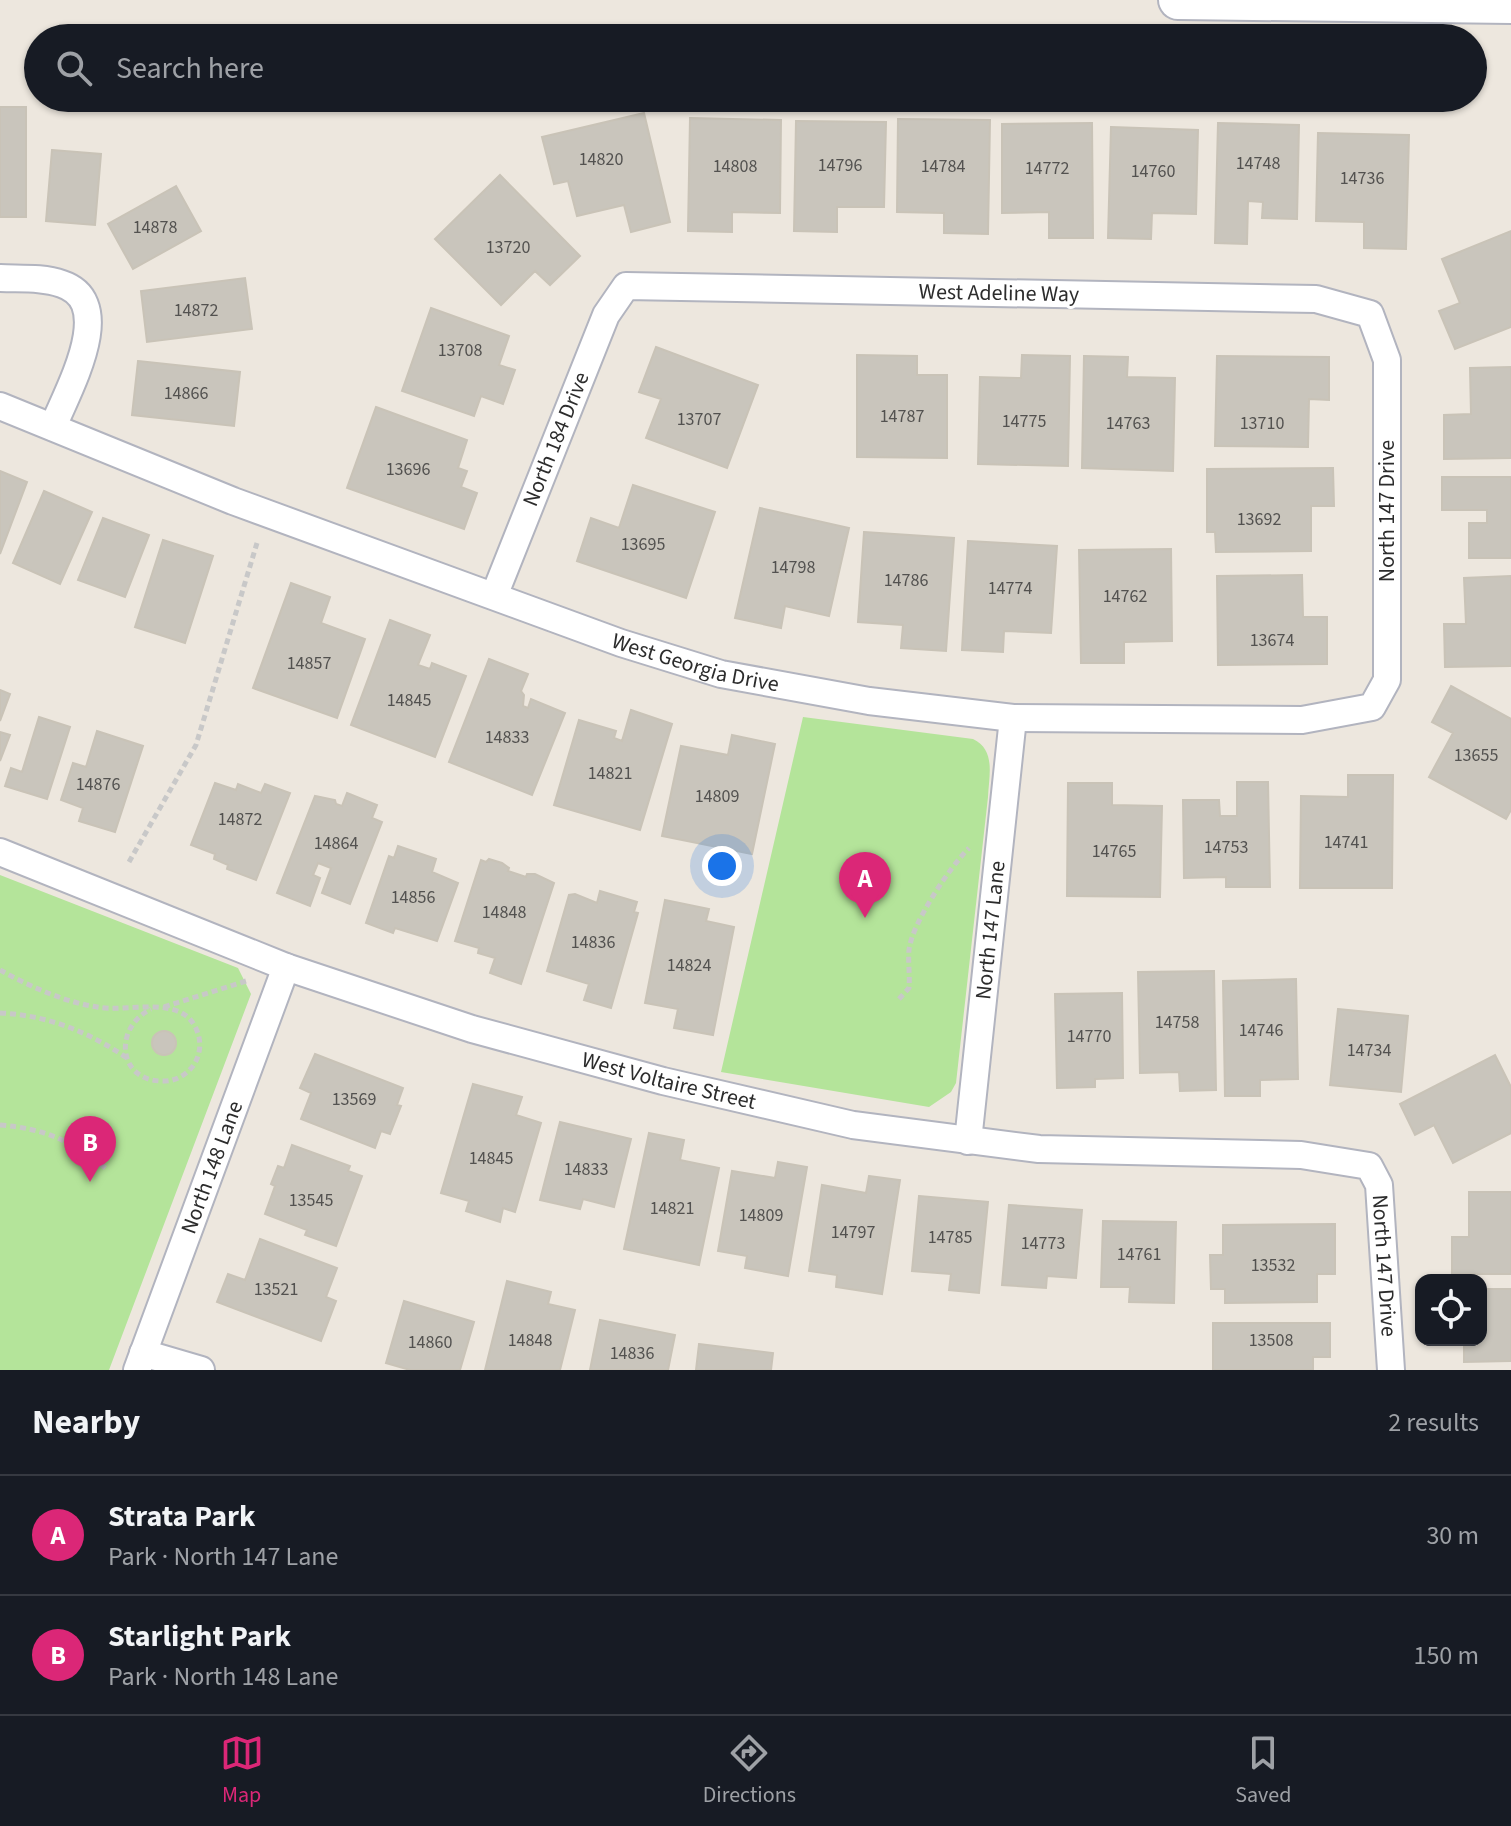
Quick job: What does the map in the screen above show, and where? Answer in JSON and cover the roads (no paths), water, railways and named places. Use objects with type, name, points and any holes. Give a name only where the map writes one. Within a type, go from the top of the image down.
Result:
[{"type":"main road","points":[[1178,0],[1511,4]]},
{"type":"street","points":[[0,278],[40,279],[64,284],[77,293],[87,310],[90,324],[87,340],[53,427]]},
{"type":"street","name":"West Adeline Way","points":[[626,286],[1316,299],[1370,314]]},
{"type":"street","name":"North 184 Drive","points":[[494,596],[606,315],[626,286]]},
{"type":"street","name":"North 147 Drive","points":[[1370,314],[1387,360],[1387,680],[1372,707]]},
{"type":"street","name":"West Georgia Drive","points":[[0,406],[233,501],[621,643],[721,674],[869,701],[1013,718],[1302,720],[1372,707]]},
{"type":"street","name":"North 147 Lane","points":[[968,1141],[1013,718]]},
{"type":"street","name":"West Voltaire Street","points":[[0,852],[286,967],[472,1029],[663,1081],[853,1125],[1039,1149],[1301,1155],[1369,1166]]},
{"type":"street","name":"North 148 Lane","points":[[140,1361],[286,967]]},
{"type":"street","name":"North 147 Drive","points":[[1369,1166],[1379,1185],[1391,1370]]},
{"type":"street","points":[[140,1361],[201,1370]]},
{"type":"place","name":"Strata Park","points":[[865,918]]},
{"type":"place","name":"Starlight Park","points":[[90,1182]]}]
